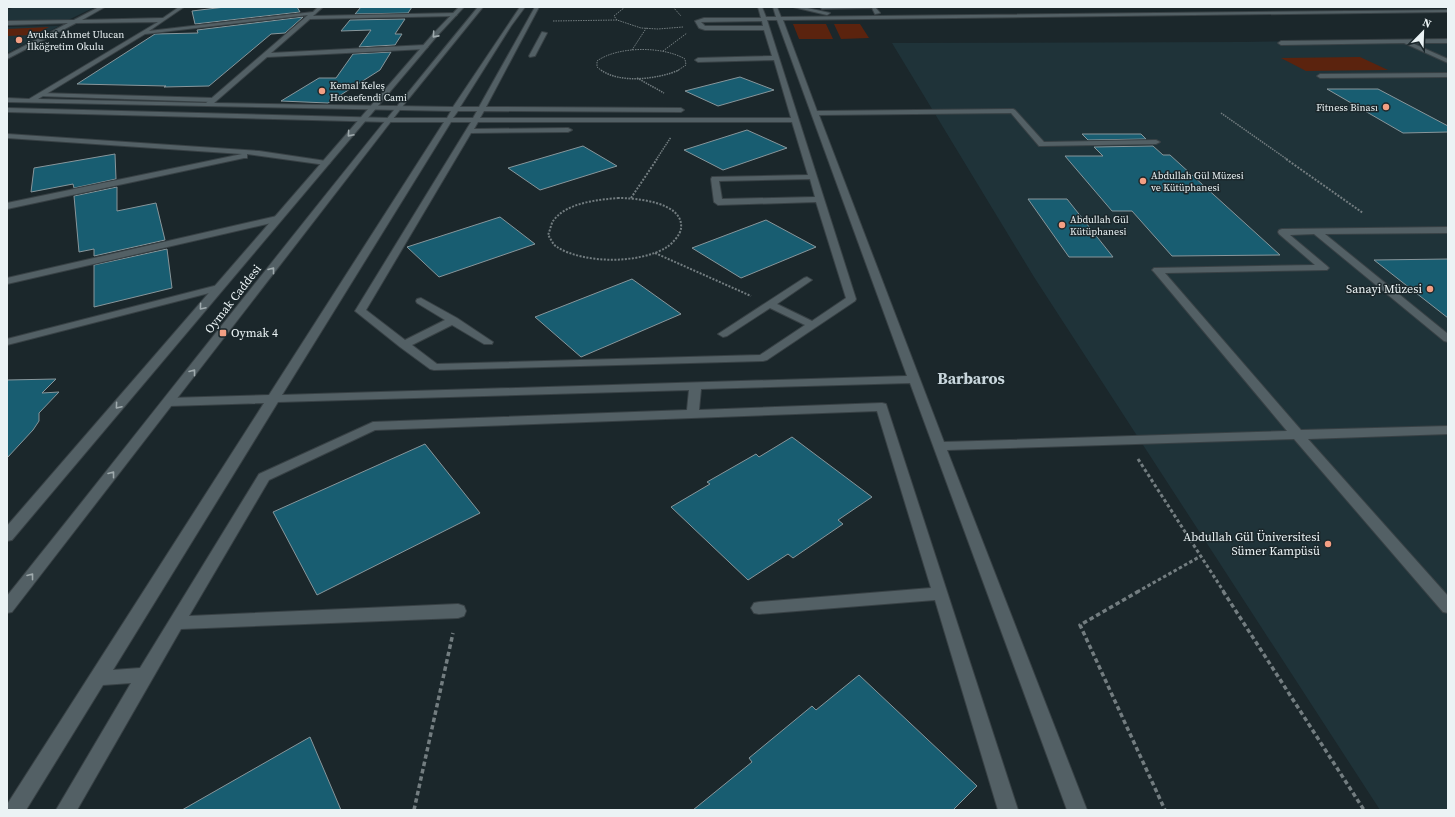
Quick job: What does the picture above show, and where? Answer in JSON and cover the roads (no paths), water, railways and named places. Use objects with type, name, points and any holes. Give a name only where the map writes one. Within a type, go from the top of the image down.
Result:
[{"type":"street","points":[[7,57],[103,7]]},
{"type":"street","points":[[31,100],[164,20],[182,7]]},
{"type":"street","points":[[207,105],[321,7]]},
{"type":"street","points":[[419,15],[425,7]]},
{"type":"street","name":"Oymak Caddesi","points":[[7,607],[389,120],[481,7]]},
{"type":"street","points":[[15,810],[449,119],[509,26],[523,7]]},
{"type":"street","points":[[537,7],[520,44],[360,311],[434,367],[763,358],[851,299],[760,7]]},
{"type":"street","points":[[775,7],[938,446],[1077,810]]},
{"type":"street","points":[[795,7],[828,13],[1400,7]]},
{"type":"street","points":[[822,8],[873,7],[877,13]]},
{"type":"street","points":[[1182,7],[1188,10]]},
{"type":"street","points":[[307,18],[419,15],[458,10]]},
{"type":"street","name":"Oymak Caddesi","points":[[7,536],[218,288],[458,10]]},
{"type":"street","points":[[766,28],[705,28],[698,22],[704,20],[763,19],[1448,11]]},
{"type":"street","points":[[142,33],[314,13]]},
{"type":"street","points":[[7,23],[164,20]]},
{"type":"street","points":[[532,56],[544,33]]},
{"type":"street","points":[[1281,43],[1448,41]]},
{"type":"street","points":[[1403,42],[1448,61]]},
{"type":"street","points":[[531,44],[538,44]]},
{"type":"street","points":[[265,55],[425,47]]},
{"type":"street","points":[[698,60],[776,58]]},
{"type":"street","points":[[1320,76],[1448,75]]},
{"type":"street","points":[[40,95],[213,100]]},
{"type":"street","points":[[7,100],[397,110],[681,110]]},
{"type":"street","points":[[7,110],[389,120],[796,120]]},
{"type":"street","points":[[634,119],[637,110]]},
{"type":"street","points":[[815,113],[1013,111],[1042,144],[1156,142]]},
{"type":"street","points":[[469,131],[568,130]]},
{"type":"street","points":[[7,136],[259,153],[326,163]]},
{"type":"street","points":[[7,206],[259,153]]},
{"type":"street","points":[[813,177],[715,179],[718,202],[820,199]]},
{"type":"street","points":[[7,281],[277,220]]},
{"type":"street","points":[[1448,230],[1282,232],[1324,268],[1157,270],[1297,434],[1448,607]]},
{"type":"street","points":[[1316,232],[1448,339]]},
{"type":"street","points":[[723,334],[807,280]]},
{"type":"street","points":[[7,342],[218,288]]},
{"type":"street","points":[[422,301],[488,342]]},
{"type":"street","points":[[769,304],[812,325]]},
{"type":"street","points":[[404,345],[453,320]]},
{"type":"street","points":[[169,402],[914,379]]},
{"type":"street","points":[[693,414],[695,385]]},
{"type":"street","points":[[66,810],[144,675],[264,477],[373,426],[882,407],[1008,810]]},
{"type":"street","points":[[938,446],[1448,430]]},
{"type":"street","points":[[759,608],[940,593]]},
{"type":"street","points":[[176,623],[458,611]]},
{"type":"street","points":[[98,678],[144,675]]},
{"type":"place","name":"Avukat Ahmet Ulucan İlköğretim Okulu","points":[[19,40]]},
{"type":"place","name":"Kemal Keleş Hocaefendi Cami","points":[[322,91]]},
{"type":"place","name":"Fitness Binası","points":[[1386,107]]},
{"type":"place","name":"Abdullah Gül Müzesi ve Kütüphanesi","points":[[1143,181]]},
{"type":"place","name":"Abdullah Gül Kütüphanesi","points":[[1062,225]]},
{"type":"place","name":"Sanayi Müzesi","points":[[1430,289]]},
{"type":"place","name":"Oymak 4","points":[[223,333]]},
{"type":"place","name":"Abdullah Gül Üniversitesi Sümer Kampüsü","points":[[1328,544]]},
{"type":"district","name":"Barbaros","points":[[971,378]]}]
